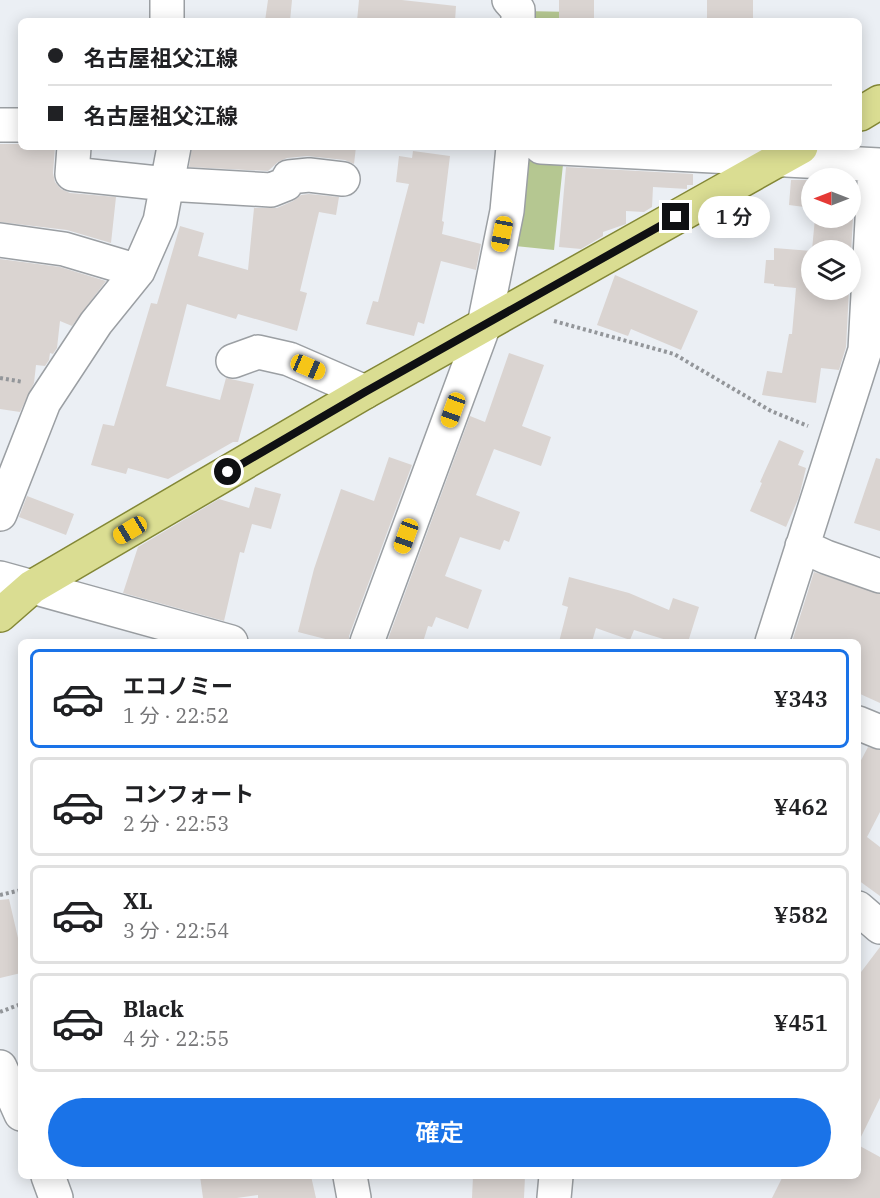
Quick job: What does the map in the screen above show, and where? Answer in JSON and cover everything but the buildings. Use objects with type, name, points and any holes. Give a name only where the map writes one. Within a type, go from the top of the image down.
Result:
[{"type":"main road","points":[[862,113],[880,102]]},
{"type":"main road","points":[[0,615],[33,587],[365,392],[790,153]]},
{"type":"street","points":[[167,0],[167,18]]},
{"type":"street","points":[[509,0],[518,10],[518,18]]},
{"type":"street","points":[[0,125],[18,125]]},
{"type":"street","points":[[74,150],[72,174],[167,184],[271,190],[286,184],[289,177],[309,175],[343,179]]},
{"type":"street","points":[[0,514],[45,402],[96,323],[136,276],[160,221],[173,150]]},
{"type":"street","points":[[368,639],[484,325],[507,211],[513,150]]},
{"type":"street","points":[[666,150],[790,153],[878,165],[865,350],[773,639]]},
{"type":"street","points":[[0,240],[64,249],[138,271]]},
{"type":"street","points":[[233,361],[258,352],[289,359],[365,392]]},
{"type":"street","points":[[802,546],[880,576]]},
{"type":"street","points":[[0,578],[220,639]]},
{"type":"street","points":[[861,724],[880,732]]},
{"type":"street","points":[[0,1067],[18,1107]]},
{"type":"street","points":[[49,1179],[56,1198]]},
{"type":"street","points":[[351,1179],[354,1198]]},
{"type":"street","points":[[554,1198],[556,1179]]},
{"type":"path","points":[[517,307],[535,316],[674,354],[771,411],[837,437]]},
{"type":"path","points":[[0,895],[18,891]]},
{"type":"path","points":[[0,1012],[18,1005]]},
{"type":"green space","points":[[523,11],[574,12],[574,18],[523,18]]},
{"type":"green space","points":[[517,152],[564,155],[554,250],[505,245]]},
{"type":"route","points":[[228,472],[676,217]]}]
